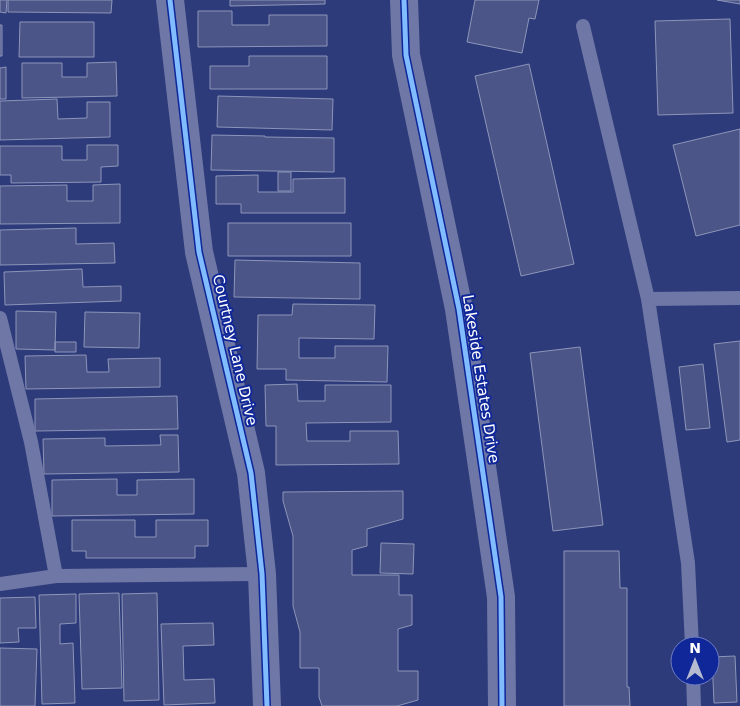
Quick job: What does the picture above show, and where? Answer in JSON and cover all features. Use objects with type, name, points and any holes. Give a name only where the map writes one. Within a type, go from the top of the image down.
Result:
[{"type":"street","name":"Courtney Lane Drive","points":[[170,0],[199,252],[251,472],[262,574],[266,706]]},
{"type":"street","name":"Lakeside Estates Drive","points":[[404,0],[406,55],[459,309],[501,597],[502,706]]},
{"type":"lane","points":[[583,26],[648,299],[688,563],[692,636]]},
{"type":"lane","points":[[648,299],[740,298]]},
{"type":"lane","points":[[0,318],[31,442],[56,576]]},
{"type":"lane","points":[[0,584],[56,576],[262,574]]},
{"type":"lane","points":[[693,686],[694,706]]},
{"type":"building","points":[[0,0],[7,0],[6,13],[0,12]]},
{"type":"building","points":[[8,0],[112,0],[111,13],[8,12]]},
{"type":"building","points":[[230,0],[325,0],[325,4],[230,6]]},
{"type":"building","points":[[475,0],[539,0],[535,19],[529,18],[522,53],[467,42]]},
{"type":"building","points":[[717,0],[740,0],[740,4]]},
{"type":"building","points":[[198,11],[232,11],[232,25],[269,25],[269,15],[327,15],[327,46],[198,47]]},
{"type":"building","points":[[730,19],[733,113],[658,115],[655,21]]},
{"type":"building","points":[[20,22],[94,22],[94,57],[19,57]]},
{"type":"building","points":[[0,25],[2,25],[2,56],[0,56]]},
{"type":"building","points":[[249,56],[327,56],[327,89],[210,89],[210,66],[249,66]]},
{"type":"building","points":[[116,62],[117,96],[22,98],[22,63],[62,63],[62,77],[87,77],[87,63]]},
{"type":"building","points":[[529,64],[574,264],[521,276],[475,76]]},
{"type":"building","points":[[6,67],[6,99],[0,99],[0,68]]},
{"type":"building","points":[[218,96],[333,99],[332,130],[217,127]]},
{"type":"building","points":[[57,99],[58,119],[87,118],[87,102],[110,102],[110,137],[0,140],[0,101]]},
{"type":"building","points":[[740,129],[740,225],[696,236],[673,145]]},
{"type":"building","points":[[212,135],[334,138],[334,172],[211,170]]},
{"type":"building","points":[[87,145],[118,145],[118,166],[101,167],[101,182],[11,183],[11,175],[0,175],[0,146],[62,146],[62,160],[87,160]]},
{"type":"building","points":[[278,172],[291,172],[291,191],[278,191]]},
{"type":"building","points":[[258,175],[258,192],[293,192],[293,179],[345,178],[345,213],[241,213],[241,204],[216,204],[216,176]]},
{"type":"building","points":[[120,184],[120,223],[0,224],[0,186],[67,185],[67,201],[93,201],[93,185]]},
{"type":"building","points":[[228,223],[351,223],[351,256],[228,256]]},
{"type":"building","points":[[76,228],[76,244],[114,243],[115,263],[0,265],[0,230]]},
{"type":"building","points":[[235,260],[360,263],[360,299],[234,297]]},
{"type":"building","points":[[82,269],[83,287],[121,286],[121,301],[5,305],[4,272]]},
{"type":"building","points":[[293,304],[375,305],[374,339],[299,338],[299,358],[335,358],[335,346],[388,346],[387,382],[286,380],[286,369],[257,369],[258,315],[292,315]]},
{"type":"building","points":[[16,311],[56,312],[55,350],[16,349]]},
{"type":"building","points":[[85,312],[140,313],[139,348],[84,347]]},
{"type":"building","points":[[740,341],[740,440],[727,442],[714,344]]},
{"type":"building","points":[[55,342],[76,342],[76,352],[55,352]]},
{"type":"building","points":[[580,347],[603,525],[553,531],[530,353]]},
{"type":"building","points":[[86,355],[87,372],[109,372],[108,359],[160,358],[160,387],[26,389],[25,356]]},
{"type":"building","points":[[703,364],[710,428],[686,430],[679,367]]},
{"type":"building","points":[[297,384],[298,401],[325,401],[325,385],[391,385],[391,422],[306,423],[307,441],[350,441],[350,431],[398,431],[399,464],[276,465],[276,426],[266,426],[265,385]]},
{"type":"building","points":[[177,396],[178,429],[35,431],[35,399]]},
{"type":"building","points":[[160,435],[178,435],[179,472],[44,474],[43,439],[105,438],[105,446],[161,445]]},
{"type":"building","points":[[117,479],[117,495],[137,495],[137,480],[194,479],[194,514],[52,516],[52,480]]},
{"type":"building","points":[[403,491],[403,519],[367,529],[367,546],[352,550],[352,575],[399,575],[399,595],[412,595],[412,625],[398,629],[398,671],[418,671],[418,700],[397,706],[322,706],[319,697],[319,668],[300,668],[300,632],[293,606],[293,536],[283,501],[283,492]]},
{"type":"building","points":[[72,520],[135,520],[135,537],[156,537],[156,520],[208,520],[208,546],[195,546],[195,558],[86,558],[86,551],[72,551]]},
{"type":"building","points":[[381,543],[414,544],[413,574],[380,573]]},
{"type":"building","points":[[564,551],[619,551],[620,588],[627,588],[627,687],[629,687],[630,706],[564,706]]},
{"type":"building","points":[[119,593],[122,688],[82,689],[79,594]]},
{"type":"building","points":[[157,593],[159,700],[124,701],[122,594]]},
{"type":"building","points":[[76,594],[76,623],[60,624],[60,644],[73,643],[75,703],[42,704],[39,595]]},
{"type":"building","points":[[35,597],[36,628],[18,628],[19,642],[0,643],[0,598]]},
{"type":"building","points":[[213,623],[214,645],[183,646],[184,680],[214,679],[215,703],[164,705],[161,624]]},
{"type":"building","points":[[0,648],[37,649],[35,706],[0,706]]},
{"type":"building","points":[[735,656],[737,702],[714,703],[713,686],[720,686],[720,657]]},
{"type":"cycle path","points":[[170,0],[199,252],[251,473],[262,574],[267,706]]},
{"type":"cycle path","points":[[404,0],[406,55],[459,309],[501,597],[502,706]]}]
